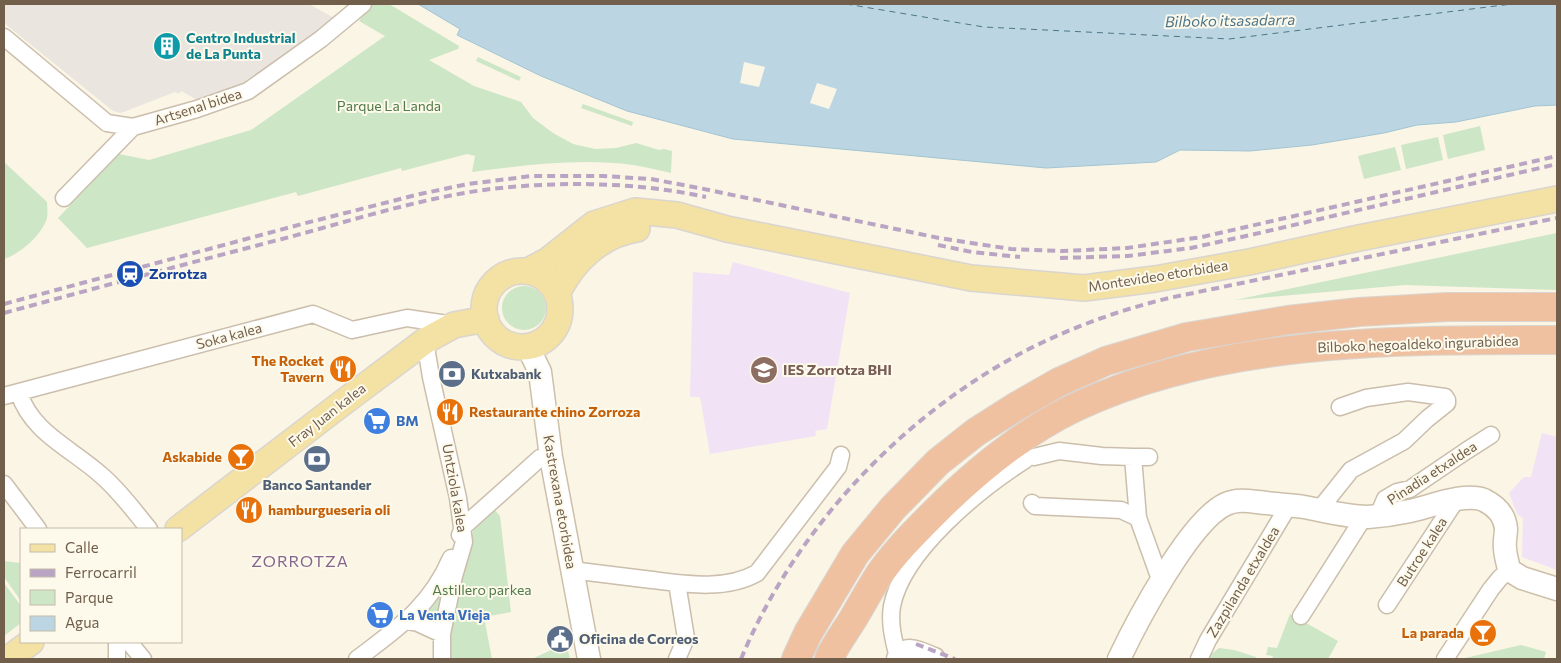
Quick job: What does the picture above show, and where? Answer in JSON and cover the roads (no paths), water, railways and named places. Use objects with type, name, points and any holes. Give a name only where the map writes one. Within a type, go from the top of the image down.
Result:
[{"type":"highway","points":[[796,659],[808,633],[855,554],[893,508],[938,462],[976,432],[1060,382],[1106,361],[1187,337],[1288,320],[1359,312],[1447,306],[1557,307]]},
{"type":"highway","name":"Bilboko hegoaldeko ingurabidea","points":[[829,659],[880,574],[914,533],[960,487],[996,457],[1074,408],[1122,388],[1200,365],[1284,351],[1360,344],[1476,340],[1557,340]]},
{"type":"main road","name":"Montevideo etorbidea","points":[[528,271],[546,261],[594,224],[635,211],[677,215],[727,230],[971,278],[1084,288],[1155,279],[1249,262],[1424,224],[1557,199]]},
{"type":"main road","name":"Montevideo etorbidea","points":[[557,294],[570,271],[591,248],[608,237],[634,229],[727,230]]},
{"type":"main road","points":[[528,271],[540,275],[550,283],[557,294],[560,309],[556,326],[549,336],[540,343],[528,347],[517,347],[502,341],[490,329],[484,306],[487,294],[494,284],[504,276],[515,272],[528,271]]},
{"type":"main road","name":"Fray Juan kalea","points":[[179,528],[425,341],[454,325],[486,319]]},
{"type":"main road","points":[[8,659],[30,643]]},
{"type":"street","name":"Artsenal bidea","points":[[132,127],[197,109],[248,91],[321,39],[363,4]]},
{"type":"street","points":[[4,36],[107,123],[132,127]]},
{"type":"street","points":[[64,198],[132,127]]},
{"type":"street","name":"Soka kalea","points":[[11,394],[313,314],[352,330],[407,318],[454,325]]},
{"type":"street","name":"Untziola kalea","points":[[425,341],[431,377],[456,488],[464,542],[454,576],[442,634],[442,659]]},
{"type":"street","name":"Kastrexana etorbidea","points":[[528,347],[540,372],[551,457],[589,659]]},
{"type":"street","points":[[1319,510],[1351,470],[1404,441],[1447,403],[1447,400],[1445,397],[1408,392],[1366,398],[1340,407]]},
{"type":"street","points":[[11,394],[38,426],[102,475],[148,528]]},
{"type":"street","name":"Pinadia etxaldea","points":[[1371,516],[1385,499],[1397,492],[1410,489],[1491,435]]},
{"type":"street","points":[[898,659],[891,627],[892,606],[905,573],[933,536],[997,478],[1032,461],[1059,451],[1149,457]]},
{"type":"street","points":[[571,570],[695,585],[726,583],[749,578],[757,573],[838,468],[841,455]]},
{"type":"street","points":[[357,659],[407,621],[429,597],[444,573],[463,527],[540,458],[551,457]]},
{"type":"street","points":[[1133,457],[1138,518],[1161,582]]},
{"type":"street","points":[[4,484],[37,528]]},
{"type":"street","points":[[1119,659],[1161,582],[1196,530],[1224,505],[1237,500],[1371,516],[1410,511],[1456,500],[1477,498],[1484,500],[1500,512],[1506,529],[1504,549],[1509,570],[1522,578],[1557,589]]},
{"type":"street","name":"Butroe kalea","points":[[1387,605],[1456,500]]},
{"type":"street","points":[[1032,503],[1035,506],[1121,510],[1138,518]]},
{"type":"street","name":"Zazpilanda etxaldea","points":[[1199,659],[1208,640],[1288,506]]},
{"type":"street","points":[[1301,616],[1371,516]]},
{"type":"street","points":[[1445,659],[1491,590],[1509,570]]},
{"type":"street","points":[[677,583],[686,638],[677,659]]},
{"type":"street","points":[[407,621],[418,623],[442,634]]},
{"type":"street","points":[[117,643],[117,659]]},
{"type":"street","points":[[130,643],[142,659]]},
{"type":"street","points":[[898,659],[902,653],[910,650],[934,659]]},
{"type":"water","name":"Bilboko itsasadarra","points":[[418,4],[1557,4],[1557,105],[1535,106],[1456,122],[1417,125],[1384,133],[1312,145],[1250,151],[1180,150],[1156,162],[1046,168],[733,139],[627,111],[541,76],[457,35],[460,29]]},
{"type":"railway","points":[[4,304],[420,194],[468,184],[532,176],[603,176],[651,179],[939,238],[1011,249],[1063,251],[1127,248],[1202,237],[1557,156]]},
{"type":"railway","points":[[1060,258],[1128,256],[1191,248],[1557,164]]},
{"type":"railway","points":[[4,313],[386,211],[464,193],[518,186],[599,184],[653,188],[706,197]]},
{"type":"railway","points":[[741,659],[764,611],[791,565],[822,521],[857,480],[896,442],[937,407],[981,377],[1027,350],[1096,320],[1169,298],[1557,218]]},
{"type":"railway","points":[[938,245],[972,252],[1020,257]]},
{"type":"railway","points":[[916,644],[955,659]]},
{"type":"place","name":"Centro Industrial de La Punta","points":[[167,46]]},
{"type":"place","name":"Zorrotza","points":[[130,274]]},
{"type":"place","name":"The Rocket Tavern","points":[[343,369]]},
{"type":"place","name":"IES Zorrotza BHI","points":[[764,370]]},
{"type":"place","name":"Kutxabank","points":[[452,374]]},
{"type":"place","name":"Restaurante chino Zorroza","points":[[450,412]]},
{"type":"place","name":"BM","points":[[377,421]]},
{"type":"place","name":"Askabide","points":[[241,457]]},
{"type":"place","name":"Banco Santander","points":[[317,459]]},
{"type":"place","name":"hamburgueseria oli","points":[[249,510]]},
{"type":"place","name":"La Venta Vieja","points":[[380,615]]},
{"type":"place","name":"La parada","points":[[1483,633]]},
{"type":"place","name":"Oficina de Correos","points":[[560,639]]},
{"type":"district","name":"ZORROTZA","points":[[300,561]]},
{"type":"park label","name":"Parque La Landa","points":[[389,106]]},
{"type":"park label","name":"Astillero parkea","points":[[482,590]]}]
